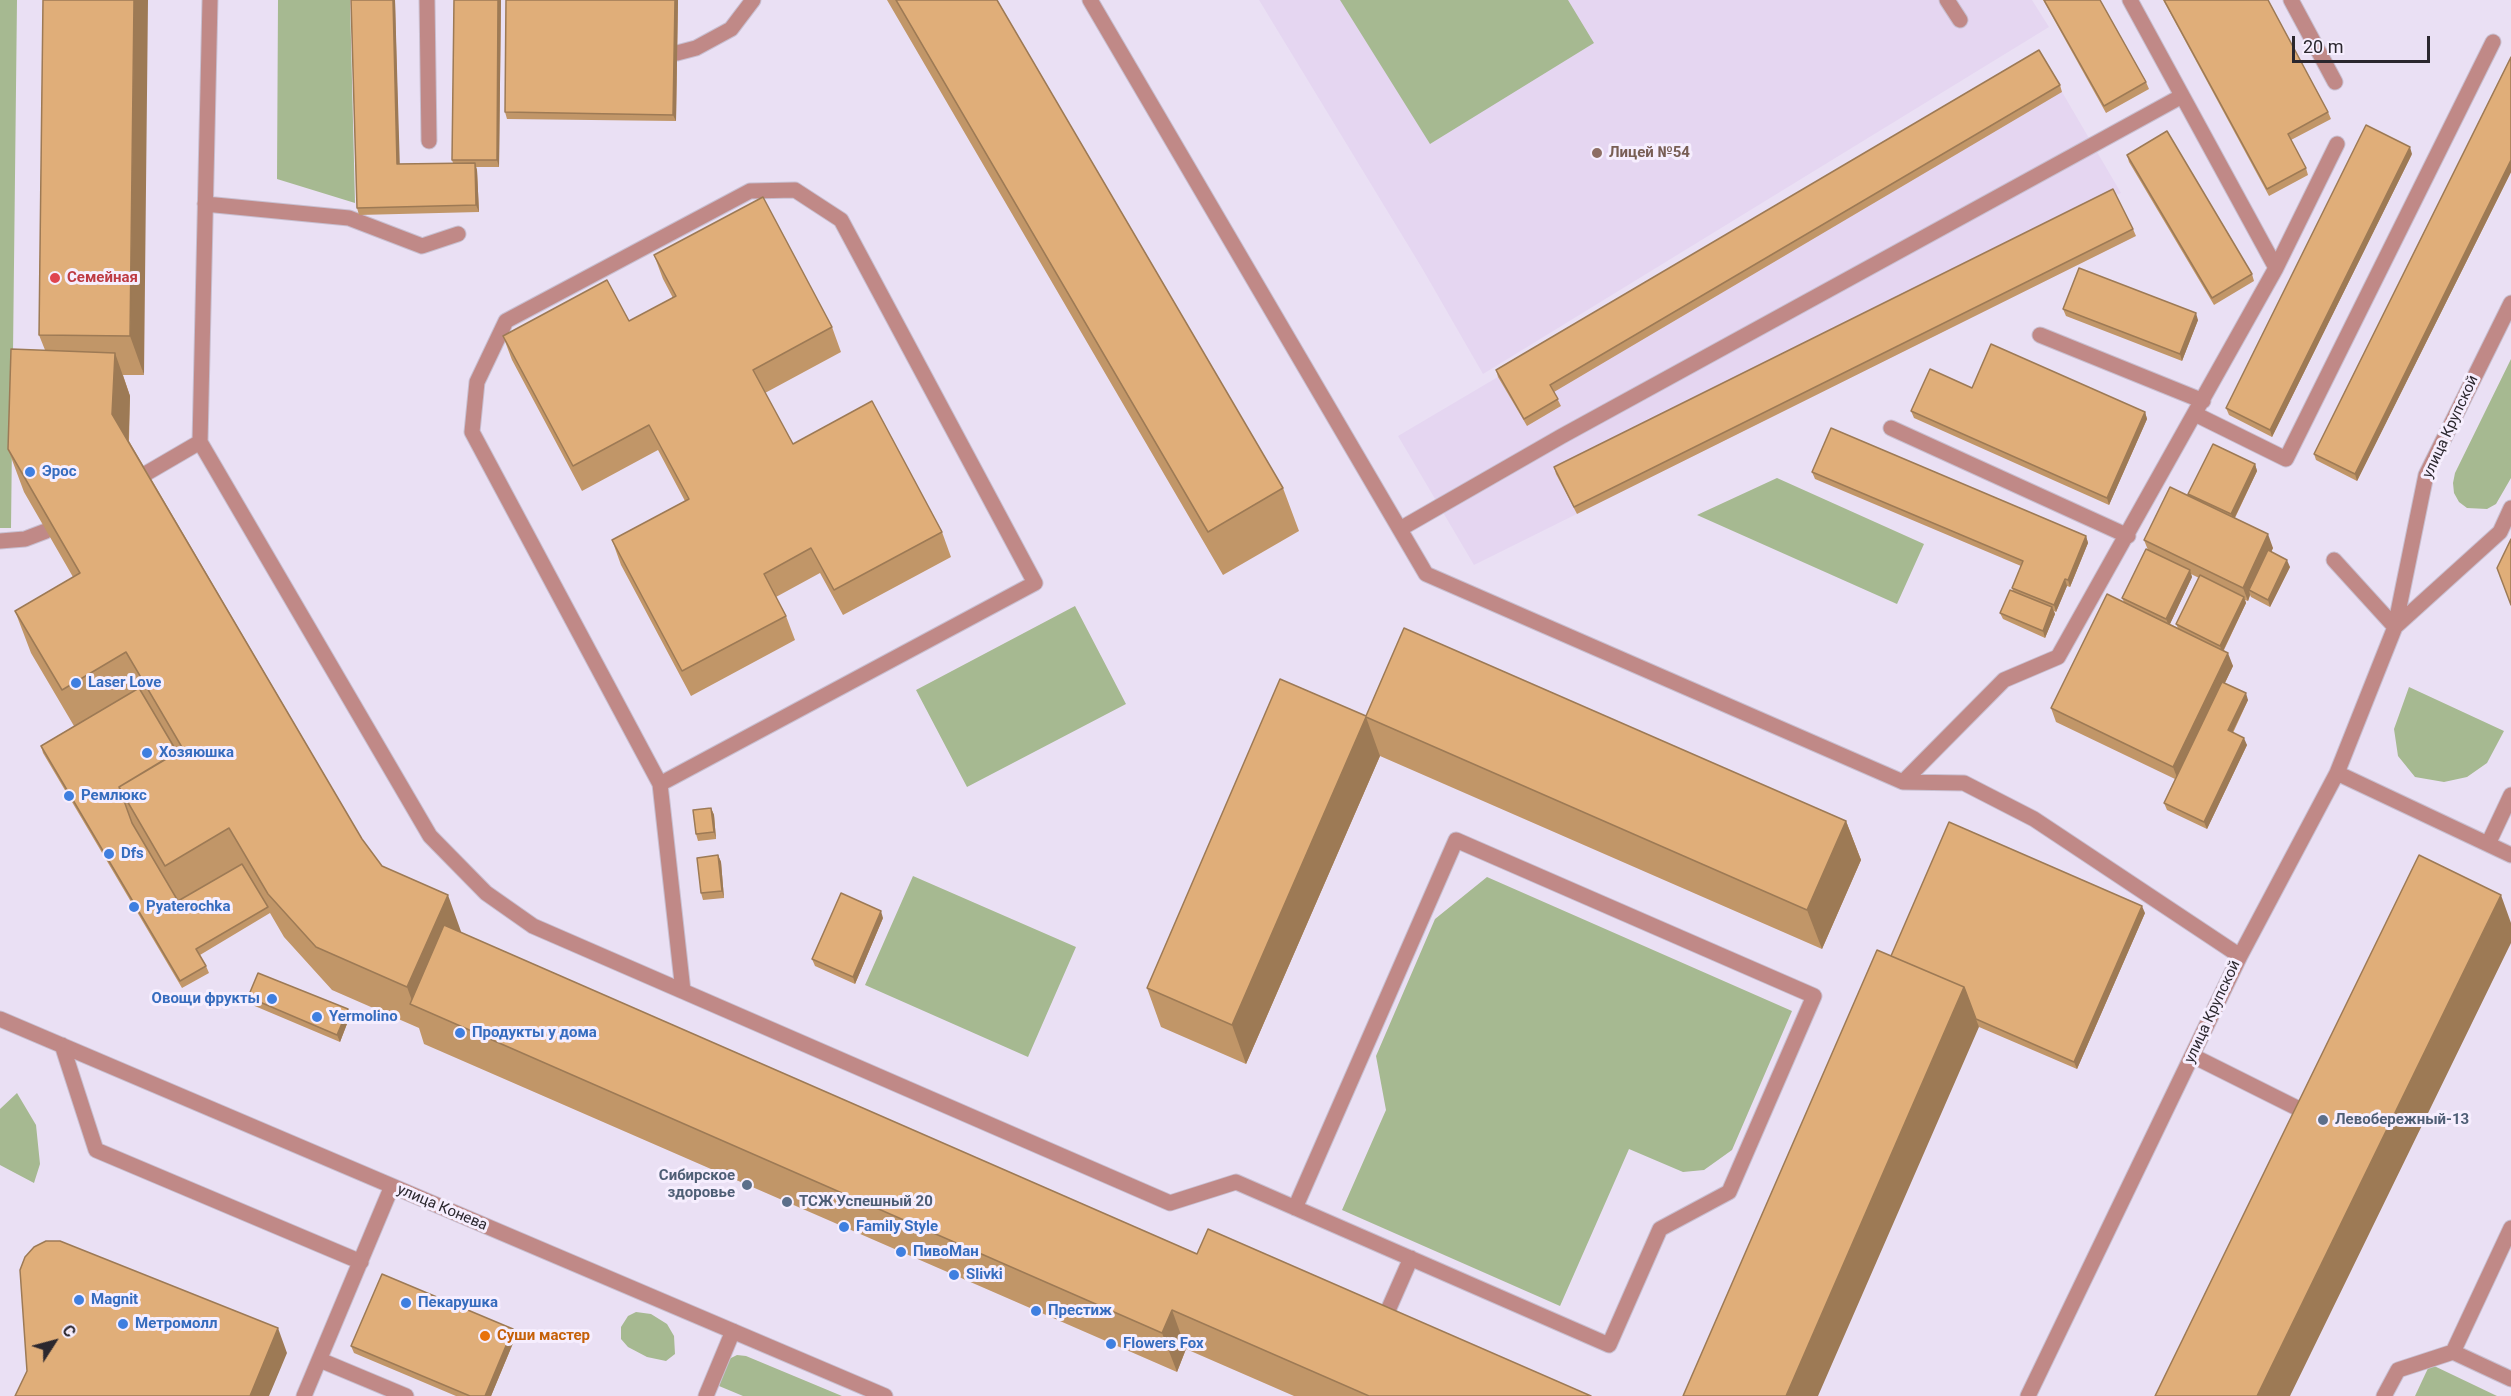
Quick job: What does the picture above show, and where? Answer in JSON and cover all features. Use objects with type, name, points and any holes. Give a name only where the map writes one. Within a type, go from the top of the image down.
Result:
[{"type":"street","points":[[210,0],[200,442],[430,836],[486,893],[533,926],[1170,1203],[1236,1182],[1295,1208],[1411,1258],[1609,1345],[1660,1229],[1730,1192],[1814,996],[1456,840],[1295,1208]]},
{"type":"street","points":[[427,0],[429,141]]},
{"type":"street","points":[[677,53],[696,48],[731,29],[753,0]]},
{"type":"street","points":[[1090,0],[1426,574],[1903,782],[1964,783],[2034,819],[2240,956]]},
{"type":"street","points":[[1947,0],[1960,20]]},
{"type":"street","points":[[2130,0],[2276,268]]},
{"type":"street","points":[[2291,0],[2336,82]]},
{"type":"street","points":[[2195,414],[2286,459],[2493,42]]},
{"type":"street","points":[[1400,529],[1562,436],[2182,96]]},
{"type":"street","points":[[1903,782],[2004,680],[2058,657],[2128,536],[2276,268],[2337,144]]},
{"type":"street","points":[[660,784],[1035,584],[841,220],[795,190],[750,191],[506,321],[477,382],[472,432],[660,784],[683,991]]},
{"type":"street","points":[[205,204],[349,218],[422,246],[458,234]]},
{"type":"street","name":"улица Крупской","points":[[2028,1396],[2240,956],[2337,773],[2395,627],[2426,475],[2511,303]]},
{"type":"street","points":[[2040,335],[2203,400]]},
{"type":"street","points":[[1891,428],[2128,536]]},
{"type":"street","points":[[140,477],[200,442]]},
{"type":"street","name":"улица Крупской","points":[[2395,627],[2500,532],[2511,508]]},
{"type":"street","points":[[0,541],[25,539],[46,531]]},
{"type":"street","points":[[2334,560],[2395,627]]},
{"type":"street","points":[[2337,773],[2511,855]]},
{"type":"street","points":[[2488,844],[2511,795]]},
{"type":"street","name":"улица Конева","points":[[0,1019],[885,1396]]},
{"type":"street","points":[[62,1045],[96,1150],[361,1262]]},
{"type":"street","points":[[2193,1056],[2299,1109]]},
{"type":"street","points":[[304,1396],[392,1186]]},
{"type":"street","points":[[2453,1352],[2511,1228]]},
{"type":"street","points":[[1377,1336],[1411,1258]]},
{"type":"street","points":[[706,1396],[733,1331]]},
{"type":"street","points":[[2384,1396],[2398,1370],[2453,1352],[2511,1379]]},
{"type":"street","points":[[320,1360],[406,1396]]},
{"type":"shaded area","name":"Лицей №54","points":[[1259,0],[2032,0],[2049,27],[1483,374],[1422,268]]},
{"type":"shaded area","points":[[2041,56],[2121,193],[2116,195],[2136,236],[1474,565],[1398,436]]},
{"type":"green space","points":[[0,0],[17,0],[11,528],[0,528]]},
{"type":"green space","points":[[278,0],[350,0],[355,203],[277,179]]},
{"type":"green space","points":[[1340,0],[1568,0],[1594,43],[1430,144]]},
{"type":"green space","points":[[2511,359],[2511,478],[2496,504],[2487,509],[2467,508],[2459,502],[2454,493],[2455,473]]},
{"type":"green space","points":[[1777,478],[1924,544],[1897,604],[1697,515]]},
{"type":"green space","points":[[1075,606],[1126,704],[967,787],[916,690]]},
{"type":"green space","points":[[2409,687],[2504,731],[2487,763],[2467,777],[2444,782],[2415,777],[2398,756],[2394,729]]},
{"type":"green space","points":[[913,876],[1076,947],[1028,1057],[865,985]]},
{"type":"green space","points":[[1487,877],[1792,1011],[1732,1150],[1704,1170],[1683,1172],[1629,1149],[1560,1306],[1342,1210],[1386,1110],[1376,1056],[1435,919]]},
{"type":"green space","points":[[17,1093],[36,1125],[40,1164],[34,1183],[0,1165],[0,1109]]},
{"type":"green space","points":[[636,1312],[651,1314],[667,1324],[674,1336],[675,1354],[666,1361],[647,1357],[628,1347],[621,1339],[621,1327],[628,1316]]},
{"type":"green space","points":[[737,1355],[746,1356],[842,1396],[743,1396],[719,1386],[729,1359]]},
{"type":"green space","points":[[2430,1364],[2497,1396],[2415,1396]]},
{"type":"building","points":[[43,0],[134,0],[130,336],[39,335]]},
{"type":"building","points":[[351,0],[393,0],[397,164],[475,163],[476,205],[357,208]]},
{"type":"building","points":[[454,0],[498,0],[497,160],[452,160]]},
{"type":"building","points":[[506,0],[675,0],[673,115],[505,112]]},
{"type":"building","points":[[896,0],[997,0],[1283,488],[1208,532]]},
{"type":"building","points":[[2044,0],[2100,0],[2146,82],[2104,106]]},
{"type":"building","points":[[2164,0],[2268,0],[2328,112],[2288,134],[2306,168],[2267,189]]},
{"type":"building","points":[[2039,50],[2060,85],[1550,385],[1558,399],[1524,419],[1496,370]]},
{"type":"building","points":[[2511,57],[2511,160],[2355,474],[2314,454]]},
{"type":"building","points":[[2366,125],[2410,147],[2270,430],[2226,408]]},
{"type":"building","points":[[2167,131],[2252,274],[2212,298],[2127,155]]},
{"type":"building","points":[[2113,189],[2133,229],[1574,507],[1554,467]]},
{"type":"building","points":[[763,197],[832,327],[753,370],[793,444],[872,401],[942,532],[834,590],[811,548],[764,574],[786,616],[682,671],[612,540],[689,499],[649,425],[573,466],[503,336],[607,280],[629,321],[676,296],[654,255]]},
{"type":"building","points":[[2079,268],[2196,313],[2180,354],[2063,309]]},
{"type":"building","points":[[1991,344],[2145,412],[2107,498],[1911,411],[1930,369],[1972,388]]},
{"type":"building","points":[[11,349],[115,353],[112,414],[362,839],[382,866],[448,895],[407,987],[316,947],[268,894],[229,828],[165,866],[119,787],[183,749],[126,652],[62,690],[15,611],[80,573],[8,449]]},
{"type":"building","points":[[1831,428],[2086,536],[2068,580],[2065,579],[2054,605],[2012,588],[2023,561],[1812,472]]},
{"type":"building","points":[[2213,444],[2255,464],[2231,514],[2188,494]]},
{"type":"building","points":[[2170,487],[2268,534],[2243,588],[2144,540]]},
{"type":"building","points":[[2511,539],[2511,605],[2497,568]]},
{"type":"building","points":[[2146,549],[2190,570],[2166,619],[2122,598]]},
{"type":"building","points":[[2268,550],[2287,560],[2268,600],[2249,590]]},
{"type":"building","points":[[2200,575],[2244,597],[2220,646],[2176,624]]},
{"type":"building","points":[[2010,590],[2052,607],[2043,631],[2000,613]]},
{"type":"building","points":[[2107,594],[2228,653],[2173,767],[2051,708]]},
{"type":"building","points":[[1404,628],[1846,821],[1807,910],[1366,717],[1232,1025],[1147,988],[1280,679],[1366,716]]},
{"type":"building","points":[[2222,682],[2246,693],[2228,730],[2244,738],[2204,822],[2164,803]]},
{"type":"building","points":[[139,688],[177,752],[119,787],[132,823],[178,901],[242,864],[268,907],[196,949],[206,966],[180,981],[41,746]]},
{"type":"building","points":[[711,808],[714,832],[696,834],[693,810]]},
{"type":"building","points":[[1949,822],[2142,906],[2074,1062],[1976,1019],[1964,987],[1891,956]]},
{"type":"building","points":[[718,855],[722,891],[701,893],[697,858]]},
{"type":"building","points":[[2419,855],[2501,895],[2257,1396],[2155,1396]]},
{"type":"building","points":[[841,893],[881,911],[853,977],[812,959]]},
{"type":"building","points":[[444,925],[1197,1254],[1208,1229],[1591,1396],[1369,1396],[1172,1310],[1162,1333],[410,1004]]},
{"type":"building","points":[[1877,950],[1964,987],[1786,1396],[1683,1396]]},
{"type":"building","points":[[258,973],[348,1009],[337,1035],[248,997]]},
{"type":"building","name":"Метромолл","points":[[46,1241],[60,1241],[278,1328],[250,1396],[15,1396],[27,1371],[20,1270],[25,1257],[34,1247]]},
{"type":"building","points":[[382,1274],[513,1329],[485,1396],[470,1396],[351,1346]]},
{"type":"place","name":"Лицей №54","points":[[1597,153]]},
{"type":"place","name":"Семейная","points":[[55,278]]},
{"type":"place","name":"Эрос","points":[[30,472]]},
{"type":"place","name":"Laser Love","points":[[76,683]]},
{"type":"place","name":"Хозяюшка","points":[[147,753]]},
{"type":"place","name":"Ремлюкс","points":[[69,796]]},
{"type":"place","name":"Dfs","points":[[109,854]]},
{"type":"place","name":"Pyaterochka","points":[[134,907]]},
{"type":"place","name":"Овощи фрукты","points":[[272,999]]},
{"type":"place","name":"Yermolino","points":[[317,1017]]},
{"type":"place","name":"Продукты у дома","points":[[460,1033]]},
{"type":"place","name":"Левобережный-13","points":[[2323,1120]]},
{"type":"place","name":"Сибирское здоровье","points":[[747,1185]]},
{"type":"place","name":"ТСЖ Успешный 20","points":[[787,1202]]},
{"type":"place","name":"Family Style","points":[[844,1227]]},
{"type":"place","name":"ПивоМан","points":[[901,1252]]},
{"type":"place","name":"Slivki","points":[[954,1275]]},
{"type":"place","name":"Magnit","points":[[79,1300]]},
{"type":"place","name":"Пекарушка","points":[[406,1303]]},
{"type":"place","name":"Престиж","points":[[1036,1311]]},
{"type":"place","name":"Метромолл","points":[[123,1324]]},
{"type":"place","name":"Суши мастер","points":[[485,1336]]},
{"type":"place","name":"Flowers Fox","points":[[1111,1344]]}]
